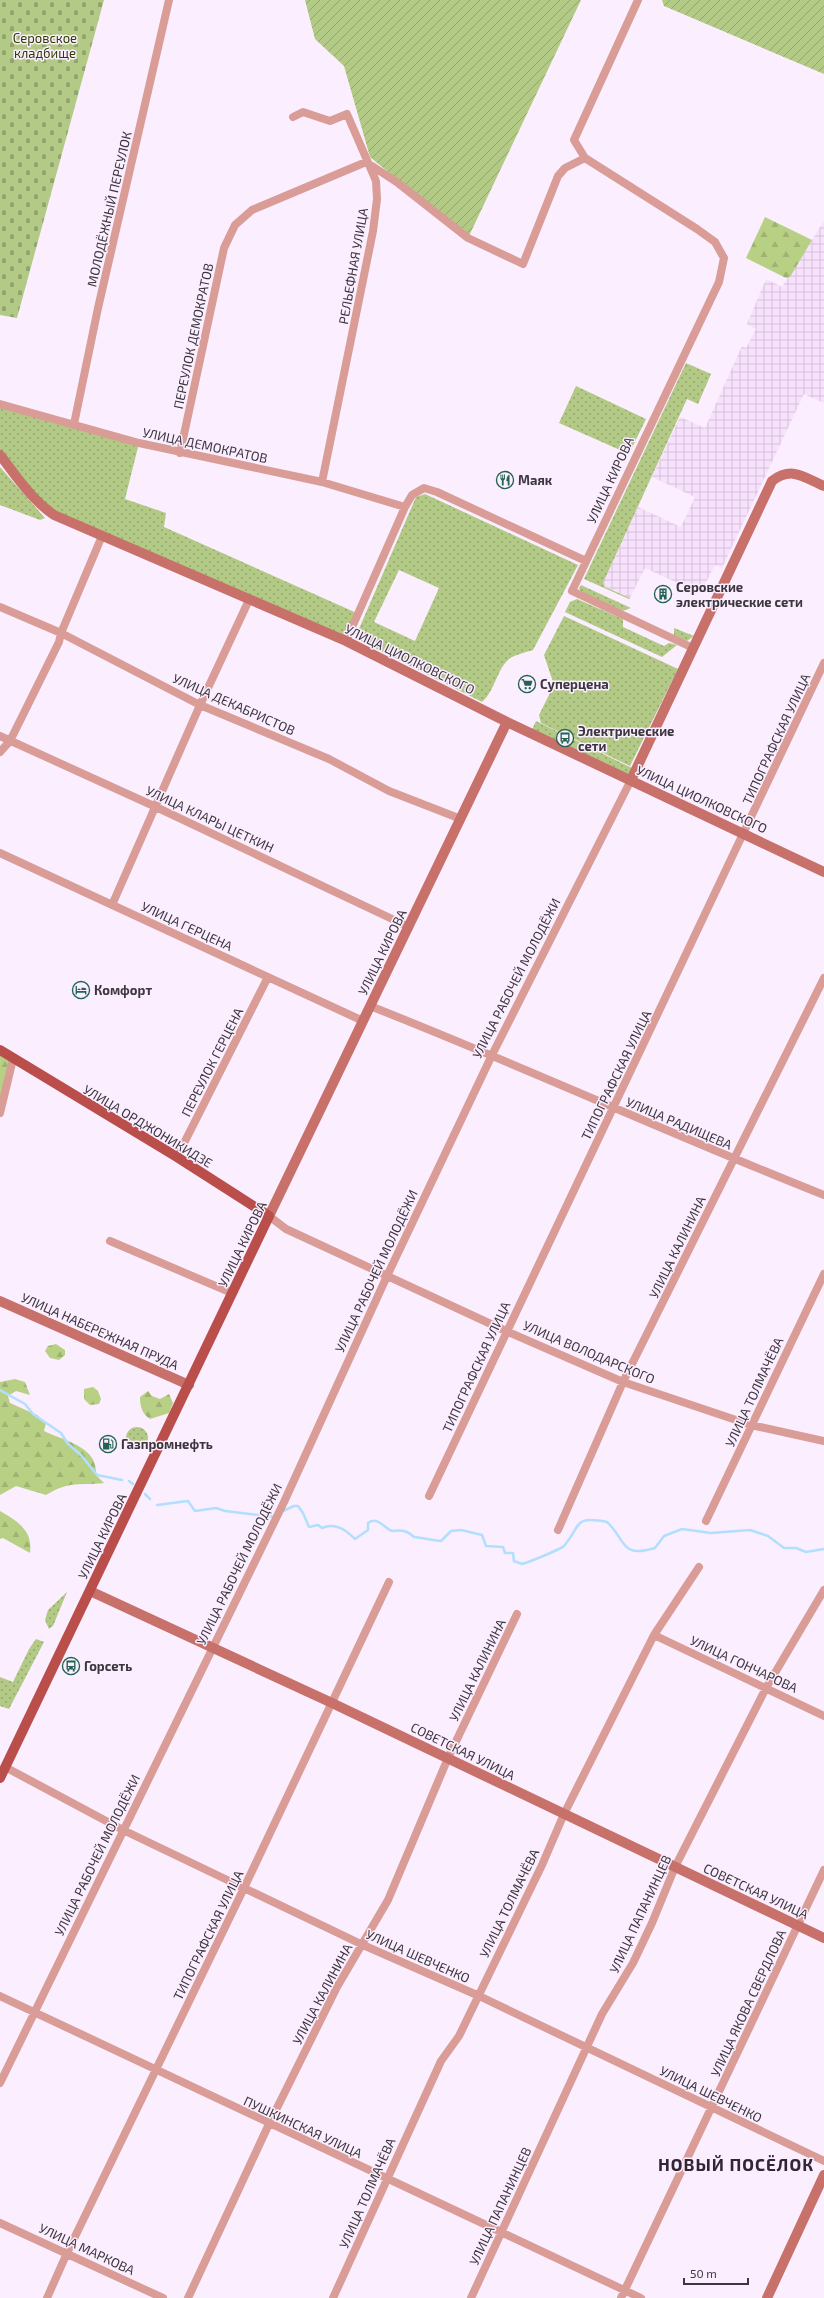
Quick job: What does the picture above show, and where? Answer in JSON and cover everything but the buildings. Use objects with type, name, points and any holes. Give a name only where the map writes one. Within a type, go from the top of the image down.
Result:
[{"type":"main road","name":"УЛИЦА ЦИОЛКОВСКОГО","points":[[0,455],[40,505],[54,515],[346,641],[508,722],[824,872]]},
{"type":"main road","name":"УЛИЦА РАБОЧЕЙ МОЛОДЁЖИ","points":[[631,780],[772,481],[781,474],[792,472],[824,486]]},
{"type":"main road","name":"УЛИЦА КИРОВА","points":[[0,1778],[370,1006],[508,722]]},
{"type":"main road","name":"УЛИЦА ОРДЖОНИКИДЗЕ","points":[[0,1050],[177,1157],[269,1216]]},
{"type":"main road","name":"УЛИЦА НАБЕРЕЖНАЯ ПРУДА","points":[[0,1301],[188,1385]]},
{"type":"main road","name":"СОВЕТСКАЯ УЛИЦА","points":[[90,1591],[332,1703],[824,1938]]},
{"type":"main road","points":[[767,2298],[824,2175]]},
{"type":"street","name":"МОЛОДЁЖНЫЙ ПЕРЕУЛОК","points":[[74,424],[98,308],[170,0]]},
{"type":"street","points":[[366,162],[398,183],[468,238],[523,264],[558,176],[565,168],[585,158],[574,140],[638,0]]},
{"type":"street","name":"РЕЛЬЕФНАЯ УЛИЦА","points":[[293,117],[303,112],[330,121],[347,114],[366,162],[376,181],[377,199],[373,231],[322,482]]},
{"type":"street","name":"УЛИЦА КИРОВА","points":[[585,158],[715,242],[724,258],[719,282],[572,591],[693,648]]},
{"type":"street","name":"ПЕРЕУЛОК ДЕМОКРАТОВ","points":[[180,453],[224,248],[235,225],[252,210],[366,162]]},
{"type":"street","name":"УЛИЦА ДЕМОКРАТОВ","points":[[0,404],[180,453],[322,482],[405,507]]},
{"type":"street","points":[[346,641],[405,507],[412,495],[424,488],[443,495],[586,561]]},
{"type":"street","points":[[0,752],[10,741],[59,642],[61,633],[102,536]]},
{"type":"street","points":[[112,905],[200,705],[249,600]]},
{"type":"street","name":"УЛИЦА ДЕКАБРИСТОВ","points":[[0,607],[61,633],[200,705],[329,759],[390,791],[460,819]]},
{"type":"street","name":"ТИПОГРАФСКАЯ УЛИЦА","points":[[429,1496],[506,1331],[745,834],[824,663]]},
{"type":"street","name":"УЛИЦА КЛАРЫ ЦЕТКИН","points":[[0,736],[156,806],[409,927]]},
{"type":"street","name":"УЛИЦА РАБОЧЕЙ МОЛОДЁЖИ","points":[[0,2083],[284,1502],[387,1276],[492,1055],[631,780]]},
{"type":"street","name":"УЛИЦА ГЕРЦЕНА","points":[[0,853],[364,1020]]},
{"type":"street","name":"ПЕРЕУЛОК ГЕРЦЕНА","points":[[177,1157],[268,977]]},
{"type":"street","name":"УЛИЦА КАЛИНИНА","points":[[558,1530],[623,1382],[824,978]]},
{"type":"street","name":"УЛИЦА РАДИЩЕВА","points":[[370,1006],[492,1055],[734,1160],[824,1195]]},
{"type":"street","points":[[0,1113],[13,1059]]},
{"type":"street","name":"УЛИЦА ВОЛОДАРСКОГО","points":[[269,1216],[286,1229],[506,1331],[623,1382],[751,1425],[816,1438],[824,1441]]},
{"type":"street","points":[[110,1241],[232,1293]]},
{"type":"street","name":"УЛИЦА ТОЛМАЧЁВА","points":[[706,1521],[824,1274]]},
{"type":"street","name":"УЛИЦА ТОЛМАЧЁВА","points":[[333,2298],[441,2061],[459,2036],[477,1995],[542,1865],[564,1814],[654,1635],[699,1567]]},
{"type":"street","name":"ТИПОГРАФСКАЯ УЛИЦА","points":[[47,2298],[154,2069],[244,1888],[388,1582]]},
{"type":"street","name":"УЛИЦА ПАПАНИНЦЕВ","points":[[470,2298],[602,2014],[636,1956],[675,1867],[766,1688],[824,1590]]},
{"type":"street","name":"УЛИЦА КАЛИНИНА","points":[[188,2298],[269,2124],[337,1987],[388,1900],[448,1758],[517,1614]]},
{"type":"street","name":"УЛИЦА ГОНЧАРОВА","points":[[654,1635],[824,1716]]},
{"type":"street","name":"УЛИЦА ШЕВЧЕНКО","points":[[6,1767],[124,1830],[244,1888],[363,1945],[477,1995],[824,2161]]},
{"type":"street","name":"УЛИЦА ЯКОВА СВЕРДЛОВА","points":[[623,2294],[824,1870]]},
{"type":"street","name":"ПУШКИНСКАЯ УЛИЦА","points":[[0,1996],[500,2232],[623,2294],[641,2298]]},
{"type":"street","name":"УЛИЦА МАРКОВА","points":[[0,2223],[163,2298]]},
{"type":"shaded area","points":[[824,221],[824,403],[804,394],[722,568],[715,565],[702,590],[698,588],[695,591],[645,568],[630,598],[605,587],[603,583],[638,507],[681,527],[695,497],[652,477],[680,417],[705,428],[742,346],[746,348],[756,329],[747,324],[766,279],[782,287]]},
{"type":"green space","name":"Серовское кладбище","points":[[0,0],[104,0],[17,318],[0,315]]},
{"type":"green space","points":[[305,0],[581,0],[468,238],[370,157],[344,66],[315,39]]},
{"type":"green space","points":[[662,0],[824,0],[824,74],[664,6]]},
{"type":"green space","points":[[765,217],[812,240],[790,277],[786,278],[746,258]]},
{"type":"green space","points":[[686,363],[711,374],[698,404],[687,399],[603,583],[605,587],[630,598],[629,599],[584,579]]},
{"type":"green space","points":[[576,386],[646,419],[629,454],[559,423]]},
{"type":"green space","points":[[0,404],[139,443],[125,499],[166,513],[164,527],[359,614],[346,641],[54,515],[0,455]]},
{"type":"green space","points":[[0,467],[45,518],[40,520],[0,505]]},
{"type":"green space","points":[[425,494],[578,565],[533,650],[514,656],[507,661],[487,697],[482,702],[355,638],[416,497]],"holes":[[[399,570],[439,588],[415,641],[374,622]]]},
{"type":"green space","points":[[581,585],[631,608],[622,611],[580,592],[579,588]]},
{"type":"green space","points":[[577,599],[623,619],[623,627],[664,646],[669,643],[677,645],[662,657],[565,612],[570,602]]},
{"type":"green space","points":[[564,616],[678,669],[630,766],[541,723],[539,715],[554,685],[544,655]]},
{"type":"green space","points":[[674,628],[694,636],[687,641],[674,635]]},
{"type":"green space","points":[[536,721],[636,770],[631,780],[531,732]]},
{"type":"green space","points":[[0,1050],[13,1059],[0,1113]]},
{"type":"green space","points":[[56,1344],[65,1350],[65,1355],[59,1360],[50,1358],[45,1351],[48,1346]]},
{"type":"green space","points":[[15,1379],[25,1382],[30,1395],[16,1391],[8,1396],[10,1403],[37,1415],[46,1423],[44,1431],[70,1442],[86,1451],[92,1457],[96,1475],[104,1483],[68,1485],[46,1495],[16,1486],[0,1495],[0,1382]]},
{"type":"green space","points":[[93,1387],[98,1391],[101,1399],[99,1404],[90,1405],[84,1399],[84,1389]]},
{"type":"green space","points":[[148,1391],[152,1396],[160,1399],[169,1394],[173,1403],[169,1413],[150,1419],[145,1415],[141,1407],[140,1397]]},
{"type":"green space","points":[[137,1427],[145,1430],[148,1438],[145,1446],[137,1449],[129,1446],[126,1438],[129,1430]]},
{"type":"green space","points":[[0,1511],[18,1523],[26,1532],[29,1538],[30,1553],[3,1538],[0,1539]]},
{"type":"green space","points":[[67,1592],[53,1626],[49,1629],[45,1620],[48,1610]]},
{"type":"green space","points":[[36,1639],[44,1642],[9,1709],[0,1706],[0,1677],[13,1682],[29,1649]]},
{"type":"waterway","points":[[0,1390],[25,1404],[33,1414],[61,1433],[68,1444],[81,1455],[97,1475],[122,1480]]},
{"type":"waterway","points":[[129,1481],[133,1484]]},
{"type":"waterway","points":[[145,1494],[150,1499]]},
{"type":"waterway","points":[[157,1505],[188,1501],[195,1511],[216,1508],[225,1511],[276,1517]]},
{"type":"waterway","points":[[283,1511],[294,1506],[298,1506],[309,1527],[318,1525],[322,1528],[327,1526],[336,1526],[344,1530],[355,1539],[368,1530],[368,1523],[372,1521],[381,1523],[392,1531],[404,1531],[414,1537],[441,1541],[451,1531],[461,1530],[482,1535],[486,1546],[503,1547],[505,1553],[513,1553],[514,1561],[522,1564],[544,1556],[564,1546],[579,1524],[588,1520],[607,1522],[625,1546],[635,1551],[644,1551],[655,1548],[664,1536],[682,1529],[711,1533],[750,1530],[768,1536],[784,1548],[796,1548],[806,1552],[824,1549]]},
{"type":"place","name":"Маяк","points":[[505,480]]},
{"type":"place","name":"Серовские электрические сети","points":[[663,594]]},
{"type":"place","name":"Суперцена","points":[[527,684]]},
{"type":"place","name":"Электрические сети","points":[[565,738]]},
{"type":"place","name":"Комфорт","points":[[81,990]]},
{"type":"place","name":"Газпромнефть","points":[[108,1444]]},
{"type":"place","name":"Горсеть","points":[[71,1666]]},
{"type":"district","name":"НОВЫЙ ПОСЁЛОК","points":[[736,2165]]}]
